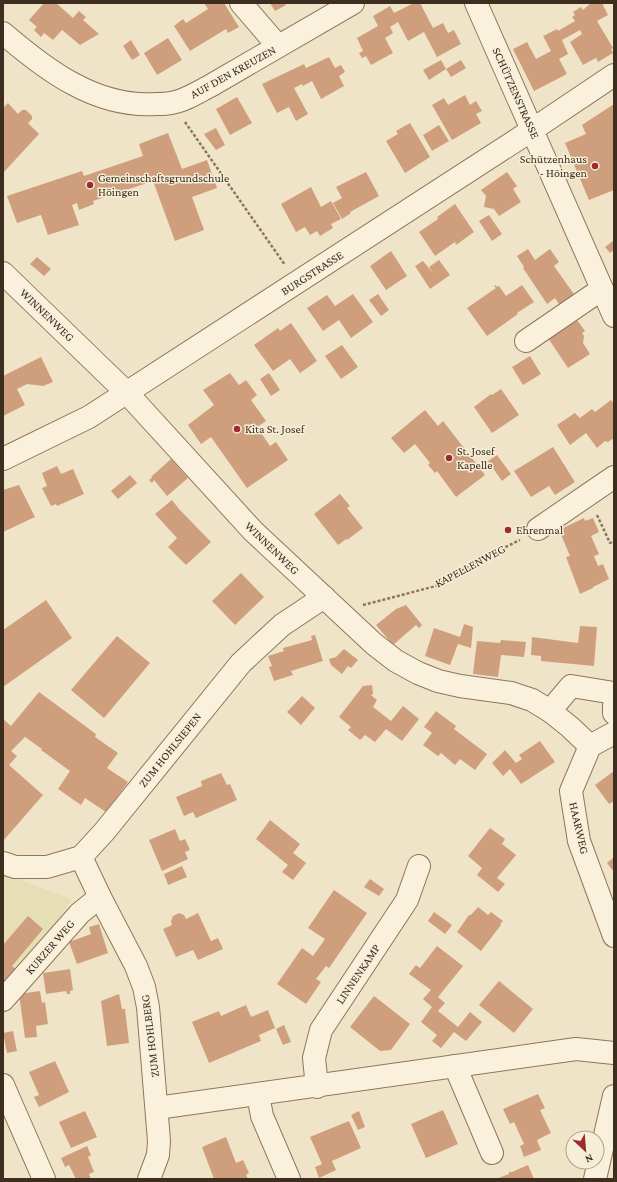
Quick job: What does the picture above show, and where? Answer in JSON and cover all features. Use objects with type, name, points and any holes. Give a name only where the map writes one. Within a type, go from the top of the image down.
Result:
[{"type":"street","points":[[241,3],[278,46]]},
{"type":"street","name":"AUF DEN KREUZEN","points":[[3,32],[20,48],[56,74],[84,90],[110,100],[140,105],[171,103],[188,97],[210,86],[353,3]]},
{"type":"street","name":"SCHÜTZENSTRASSE","points":[[476,3],[614,316]]},
{"type":"street","name":"BURGSTRASSE","points":[[3,459],[89,417],[614,76]]},
{"type":"street","name":"WINNENWEG","points":[[3,273],[127,393],[253,531],[340,612],[396,661],[418,673],[438,681],[460,686],[511,693],[532,700],[550,711],[590,746]]},
{"type":"street","points":[[526,341],[602,289]]},
{"type":"street","points":[[530,534],[614,478]]},
{"type":"street","name":"ZUM HOHLSIEPEN","points":[[81,857],[104,832],[241,663],[282,625],[324,597]]},
{"type":"street","points":[[550,711],[571,686],[614,693]]},
{"type":"street","points":[[614,706],[614,713]]},
{"type":"street","points":[[590,746],[614,733]]},
{"type":"street","name":"HAARWEG","points":[[590,746],[571,791],[580,841],[614,936]]},
{"type":"street","points":[[3,863],[15,867],[47,867],[81,857]]},
{"type":"street","name":"ZUM HOHLBERG","points":[[81,857],[136,966],[144,987],[148,1007],[159,1141],[158,1156],[149,1179]]},
{"type":"street","name":"LINNENKAMP","points":[[317,1086],[314,1058],[321,1030],[408,900],[419,866]]},
{"type":"street","name":"KURZER WEG","points":[[3,1000],[80,913],[100,897]]},
{"type":"street","points":[[157,1108],[258,1095],[576,1049],[614,1053]]},
{"type":"street","points":[[455,1066],[492,1153]]},
{"type":"street","points":[[3,1085],[44,1179]]},
{"type":"street","points":[[258,1095],[262,1116],[289,1179]]},
{"type":"street","points":[[595,1179],[614,1096]]},
{"type":"path","points":[[171,103],[297,282]]},
{"type":"path","points":[[589,494],[610,543],[614,541]]},
{"type":"path","name":"KAPELLENWEG","points":[[340,612],[436,586],[487,556],[530,534]]},
{"type":"shaded area","points":[[3,874],[72,899],[47,936],[3,990]]},
{"type":"building","points":[[44,3],[56,3],[73,18],[79,11],[86,17],[83,20],[99,34],[80,45],[62,30],[53,40],[44,33],[41,37],[34,30],[37,27],[29,20]]},
{"type":"building","points":[[224,3],[239,27],[228,33],[226,29],[190,51],[174,26],[183,19],[186,23],[208,9],[205,4]]},
{"type":"building","points":[[270,3],[285,3],[286,5],[275,11]]},
{"type":"building","points":[[414,3],[420,3],[433,28],[443,23],[448,33],[454,30],[461,44],[437,57],[424,32],[408,41],[398,22],[390,27],[393,33],[385,38],[393,53],[371,65],[366,56],[362,58],[359,53],[363,51],[357,38],[378,26],[373,16],[390,6],[394,13]]},
{"type":"building","points":[[591,3],[602,3],[608,15],[597,21],[613,48],[611,49],[613,53],[598,62],[596,58],[583,65],[570,42],[582,34],[580,30],[562,40],[568,54],[559,59],[567,74],[534,91],[513,49],[527,42],[536,59],[551,51],[543,36],[557,29],[558,31],[575,21],[572,17],[575,15],[573,12],[581,7],[583,10]]},
{"type":"building","points":[[168,38],[182,60],[157,75],[144,53]]},
{"type":"building","points":[[131,40],[140,55],[132,60],[123,46]]},
{"type":"building","points":[[329,57],[335,68],[341,65],[345,72],[339,76],[344,86],[321,99],[312,81],[303,86],[302,84],[294,88],[308,114],[296,121],[289,107],[277,113],[262,84],[304,64],[306,68]]},
{"type":"building","points":[[441,60],[446,69],[429,80],[423,70]]},
{"type":"building","points":[[461,60],[466,68],[451,77],[446,69]]},
{"type":"building","points":[[465,95],[470,105],[476,101],[482,111],[476,114],[481,123],[452,140],[432,105],[444,98],[448,105]]},
{"type":"building","points":[[237,97],[252,123],[230,135],[216,109]]},
{"type":"building","points":[[8,103],[18,114],[22,110],[26,110],[32,116],[32,119],[28,123],[39,134],[3,173],[3,108]]},
{"type":"building","name":"Schützenhaus - Höingen","points":[[614,104],[614,190],[589,200],[565,143],[586,134],[582,125]]},
{"type":"building","points":[[410,123],[430,157],[405,173],[386,141],[398,134],[396,131]]},
{"type":"building","points":[[439,125],[449,141],[432,151],[423,135]]},
{"type":"building","points":[[216,128],[225,145],[216,150],[204,134]]},
{"type":"building","name":"Gemeinschaftsgrundschule Höingen","points":[[168,133],[182,169],[207,160],[217,188],[192,197],[204,230],[175,241],[153,181],[93,201],[94,204],[79,210],[77,203],[72,205],[79,225],[48,235],[41,215],[17,223],[7,196],[82,171],[84,176],[143,156],[139,144]]},
{"type":"building","points":[[366,172],[379,196],[350,212],[351,213],[342,219],[333,203],[342,198],[336,187]]},
{"type":"building","points":[[507,172],[517,186],[513,189],[521,202],[499,216],[494,209],[484,207],[486,196],[481,190]]},
{"type":"building","points":[[311,187],[321,207],[331,201],[341,219],[331,224],[333,228],[320,236],[317,231],[310,235],[305,227],[296,232],[281,204]]},
{"type":"building","points":[[455,204],[474,232],[456,245],[455,242],[435,256],[419,232],[438,219],[437,217]]},
{"type":"building","points":[[489,215],[502,234],[492,241],[479,221]]},
{"type":"building","points":[[613,241],[614,250],[610,253],[605,247]]},
{"type":"building","points":[[528,249],[535,260],[550,249],[559,262],[554,266],[576,297],[561,307],[555,298],[547,304],[523,268],[524,267],[517,256]]},
{"type":"building","points":[[391,251],[407,276],[386,290],[370,266]]},
{"type":"building","points":[[37,257],[51,269],[44,276],[30,264]]},
{"type":"building","points":[[439,260],[450,275],[430,289],[415,266],[423,261],[433,273],[429,267]]},
{"type":"building","points":[[496,285],[497,287],[499,286],[506,296],[522,285],[534,302],[487,336],[467,308],[496,288],[494,286]]},
{"type":"building","points":[[353,294],[373,322],[351,338],[339,320],[323,331],[307,308],[327,295],[335,306]]},
{"type":"building","points":[[378,294],[389,310],[381,316],[369,300]]},
{"type":"building","points":[[572,317],[575,322],[577,320],[585,331],[582,333],[584,336],[583,343],[590,354],[568,368],[546,335]]},
{"type":"building","points":[[291,323],[317,361],[300,373],[290,359],[273,371],[254,345],[278,328],[280,331]]},
{"type":"building","points":[[342,345],[358,367],[341,379],[325,356]]},
{"type":"building","points":[[530,356],[541,374],[523,385],[512,367]]},
{"type":"building","points":[[41,357],[53,382],[43,386],[27,384],[17,389],[25,405],[3,416],[3,376]]},
{"type":"building","points":[[230,373],[239,385],[246,380],[257,395],[251,400],[266,421],[257,427],[270,446],[276,442],[288,460],[247,488],[211,437],[201,444],[188,425],[214,405],[203,390]]},
{"type":"building","points":[[269,373],[280,390],[271,396],[260,379]]},
{"type":"building","points":[[501,389],[519,415],[492,433],[474,407],[491,394],[492,395]]},
{"type":"building","points":[[611,400],[614,404],[614,438],[608,442],[605,441],[597,448],[586,433],[570,445],[557,425],[575,413],[580,418],[592,409],[595,412]]},
{"type":"building","name":"St. Josef Kapelle","points":[[425,410],[438,426],[443,421],[485,475],[456,497],[437,471],[435,473],[428,465],[430,463],[415,444],[404,453],[391,438]]},
{"type":"building","points":[[553,447],[575,482],[555,495],[549,486],[531,497],[514,471]]},
{"type":"building","points":[[497,455],[511,474],[502,481],[488,461]]},
{"type":"building","points":[[171,459],[188,478],[167,496],[154,480],[152,483],[149,480]]},
{"type":"building","points":[[57,466],[61,474],[73,469],[84,494],[57,506],[56,504],[51,506],[42,488],[47,486],[42,473]]},
{"type":"building","points":[[130,475],[137,483],[118,499],[111,491]]},
{"type":"building","points":[[19,485],[35,517],[3,532],[3,490]]},
{"type":"building","points":[[340,494],[350,506],[347,508],[363,528],[338,545],[314,514]]},
{"type":"building","points":[[172,500],[211,542],[186,565],[168,547],[177,538],[155,514]]},
{"type":"building","points":[[584,518],[585,521],[593,518],[599,532],[591,536],[599,554],[594,556],[598,566],[603,564],[609,579],[580,594],[566,557],[570,556],[559,530]]},
{"type":"building","points":[[241,573],[264,597],[235,625],[212,601]]},
{"type":"building","points":[[46,600],[72,638],[3,687],[3,630]]},
{"type":"building","points":[[406,605],[422,625],[419,628],[416,625],[393,645],[376,625],[396,609]]},
{"type":"building","points":[[464,624],[473,627],[471,648],[458,644],[450,665],[425,656],[434,628],[460,637]]},
{"type":"building","points":[[580,626],[597,627],[594,666],[541,661],[541,656],[531,655],[532,637],[578,643]]},
{"type":"building","points":[[315,635],[323,661],[291,671],[293,675],[274,681],[269,667],[272,666],[268,656],[284,651],[283,648],[312,640],[311,636]]},
{"type":"building","points":[[117,636],[150,663],[104,718],[71,690]]},
{"type":"building","points":[[501,640],[526,642],[524,657],[501,655],[498,677],[473,674],[477,641],[500,643]]},
{"type":"building","points":[[344,649],[358,660],[351,668],[348,666],[342,674],[331,665],[329,659],[336,657]]},
{"type":"building","points":[[372,685],[373,694],[371,695],[377,700],[373,707],[391,721],[403,706],[419,719],[402,741],[386,729],[375,742],[365,735],[360,740],[348,730],[351,727],[339,717],[363,686]]},
{"type":"building","points":[[39,692],[96,734],[95,737],[118,753],[107,768],[128,782],[106,812],[85,798],[81,805],[58,789],[70,771],[25,737],[11,751],[17,756],[9,765],[43,795],[3,841],[3,719],[11,726]]},
{"type":"building","points":[[302,696],[315,708],[301,725],[287,712]]},
{"type":"building","points":[[436,711],[456,726],[454,729],[487,754],[475,770],[460,759],[455,765],[441,753],[438,756],[423,745],[432,733],[424,727]]},
{"type":"building","points":[[540,741],[555,762],[521,784],[510,769],[503,776],[492,763],[505,750],[516,763],[522,759],[519,755]]},
{"type":"building","points":[[614,771],[614,801],[609,804],[595,785]]},
{"type":"building","points":[[221,773],[227,785],[230,784],[237,800],[196,818],[193,812],[184,816],[176,797],[202,786],[201,781]]},
{"type":"building","points":[[270,820],[300,844],[293,853],[306,863],[293,880],[282,872],[288,865],[256,839]]},
{"type":"building","points":[[490,828],[505,839],[502,844],[516,855],[497,878],[505,884],[498,892],[477,875],[482,868],[468,856]]},
{"type":"building","points":[[175,829],[180,841],[185,839],[190,850],[185,852],[188,859],[162,871],[149,840]]},
{"type":"building","points":[[614,857],[614,872],[607,863]]},
{"type":"building","points":[[182,866],[187,877],[168,885],[164,874]]},
{"type":"building","points":[[370,879],[384,889],[379,896],[364,887]]},
{"type":"building","points":[[334,890],[367,913],[329,968],[326,966],[316,979],[321,982],[306,1004],[277,984],[302,948],[313,956],[325,939],[308,928]]},
{"type":"building","points":[[478,907],[488,915],[491,912],[503,921],[481,951],[457,932],[469,915],[471,915]]},
{"type":"building","points":[[434,912],[452,925],[445,934],[428,921]]},
{"type":"building","points":[[179,913],[184,915],[186,919],[198,913],[211,941],[218,938],[223,949],[198,960],[193,950],[176,957],[163,929],[172,925],[171,921],[173,916]]},
{"type":"building","points":[[28,916],[43,929],[12,966],[17,970],[3,986],[3,945]]},
{"type":"building","points":[[99,924],[108,953],[77,964],[69,942],[91,934],[89,927]]},
{"type":"building","points":[[437,946],[463,966],[438,997],[445,1003],[438,1011],[458,1027],[470,1012],[482,1022],[466,1041],[454,1032],[441,1048],[432,1041],[437,1035],[421,1022],[432,1007],[423,999],[431,990],[409,974],[416,965],[420,968]]},
{"type":"building","points":[[70,969],[73,990],[70,991],[70,994],[67,994],[66,991],[46,994],[43,973]]},
{"type":"building","points":[[499,981],[533,1009],[514,1033],[479,1005]]},
{"type":"building","points":[[40,991],[42,1003],[45,1002],[48,1024],[36,1026],[37,1037],[25,1038],[19,994]]},
{"type":"building","points":[[119,994],[122,1009],[125,1009],[129,1043],[107,1046],[101,1001]]},
{"type":"building","points":[[374,996],[410,1024],[391,1050],[380,1051],[350,1027]]},
{"type":"building","points":[[246,1005],[251,1017],[268,1010],[275,1028],[259,1035],[261,1041],[209,1063],[192,1022],[219,1011],[221,1016]]},
{"type":"building","points":[[284,1025],[291,1042],[283,1045],[276,1029]]},
{"type":"building","points":[[13,1031],[17,1051],[7,1053],[3,1033]]},
{"type":"building","points":[[55,1061],[69,1092],[39,1107],[34,1097],[39,1095],[29,1072]]},
{"type":"building","points":[[538,1094],[545,1108],[540,1110],[551,1133],[537,1140],[541,1150],[524,1157],[520,1146],[524,1144],[514,1122],[510,1124],[503,1109]]},
{"type":"building","points":[[443,1110],[458,1144],[426,1158],[411,1124]]},
{"type":"building","points":[[85,1111],[97,1137],[71,1148],[59,1122]]},
{"type":"building","points":[[359,1111],[365,1127],[358,1130],[351,1115]]},
{"type":"building","points":[[349,1121],[361,1148],[332,1161],[336,1170],[319,1178],[315,1167],[322,1164],[310,1137]]},
{"type":"building","points":[[226,1137],[236,1163],[243,1160],[249,1173],[246,1175],[248,1179],[214,1179],[202,1147]]},
{"type":"building","points":[[87,1146],[91,1155],[88,1157],[94,1172],[89,1174],[91,1179],[76,1179],[69,1165],[65,1167],[61,1158]]},
{"type":"building","points":[[528,1165],[534,1179],[496,1179],[509,1174],[509,1172]]},
{"type":"place","name":"Schützenhaus - Höingen","points":[[595,166]]},
{"type":"place","name":"Gemeinschaftsgrundschule Höingen","points":[[90,185]]},
{"type":"place","name":"Kita St. Josef","points":[[237,429]]},
{"type":"place","name":"St. Josef Kapelle","points":[[449,458]]},
{"type":"place","name":"Ehrenmal","points":[[508,530]]}]
